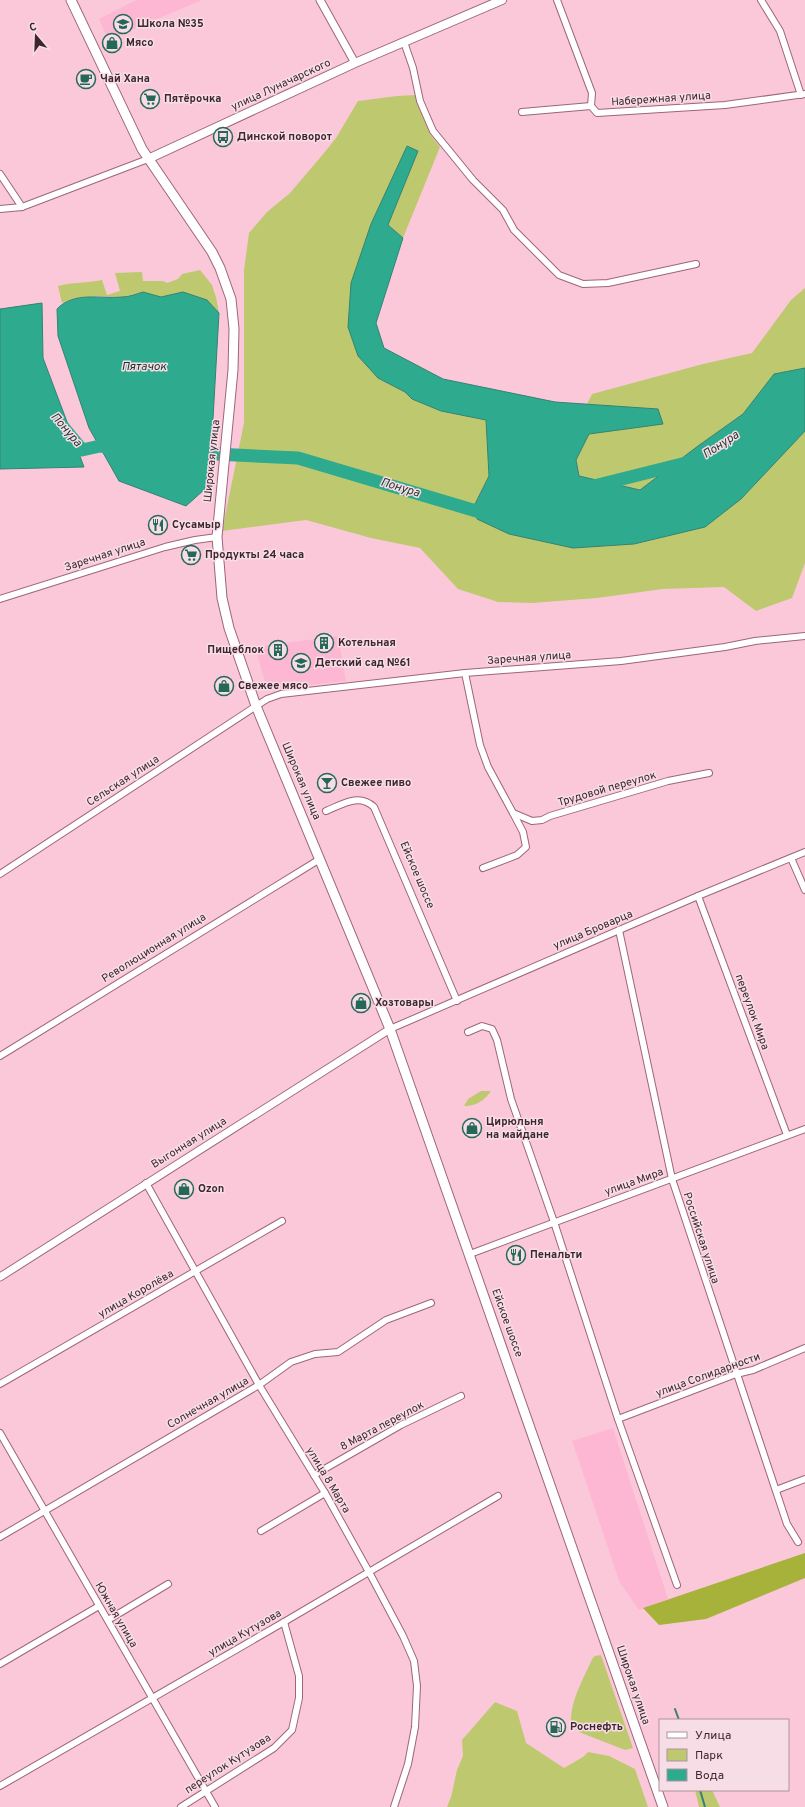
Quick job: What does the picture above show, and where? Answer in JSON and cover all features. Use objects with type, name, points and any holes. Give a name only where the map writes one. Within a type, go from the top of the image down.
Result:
[{"type":"main road","name":"Широкая улица","points":[[71,0],[135,135],[148,159],[197,228],[220,268],[231,299],[234,329],[233,370],[217,537],[222,598],[229,628],[256,706],[390,1029]]},
{"type":"main road","name":"улица Луначарского","points":[[148,159],[355,63],[502,0]]},
{"type":"main road","name":"Ейское шоссе","points":[[390,1029],[600,1626]]},
{"type":"main road","name":"Широкая улица","points":[[600,1626],[663,1807]]},
{"type":"street","points":[[320,0],[355,63]]},
{"type":"street","points":[[558,0],[592,92],[591,106]]},
{"type":"street","points":[[761,0],[780,31],[803,95]]},
{"type":"street","points":[[404,42],[413,68],[420,101],[433,131],[474,180],[503,210],[514,230],[559,275],[583,284],[608,283],[696,264]]},
{"type":"street","name":"Набережная улица","points":[[522,112],[591,106],[597,113],[725,105],[803,95]]},
{"type":"street","name":"улица Луначарского","points":[[0,209],[22,207],[148,159]]},
{"type":"street","points":[[0,174],[22,207]]},
{"type":"street","name":"Заречная улица","points":[[0,599],[165,547],[217,537]]},
{"type":"street","name":"Заречная улица","points":[[256,706],[267,699],[281,694],[465,673],[621,661],[725,647],[755,641],[805,636]]},
{"type":"street","points":[[465,673],[480,745],[488,768],[524,832],[526,847],[517,855],[483,868]]},
{"type":"street","name":"Сельская улица","points":[[0,874],[256,706]]},
{"type":"street","name":"Трудовой переулок","points":[[513,812],[532,821],[542,820],[550,816],[668,781],[709,773]]},
{"type":"street","name":"Ейское шоссе","points":[[326,811],[359,800],[365,800],[374,807],[457,1001]]},
{"type":"street","name":"улица Броварца","points":[[390,1029],[698,896],[805,852]]},
{"type":"street","points":[[791,858],[805,890]]},
{"type":"street","name":"Революционная улица","points":[[0,1056],[320,859]]},
{"type":"street","name":"переулок Мира","points":[[698,896],[787,1135]]},
{"type":"street","name":"Российская улица","points":[[619,930],[672,1179],[787,1524],[798,1542]]},
{"type":"street","points":[[468,1032],[482,1026],[492,1029],[497,1040],[511,1099],[554,1222],[618,1419],[677,1585]]},
{"type":"street","name":"Выгонная улица","points":[[0,1277],[390,1029]]},
{"type":"street","name":"улица Мира","points":[[470,1254],[805,1129]]},
{"type":"street","name":"улица 8 Марта","points":[[146,1183],[259,1385],[325,1493],[403,1636],[414,1661],[417,1686],[415,1727],[410,1757],[394,1807]]},
{"type":"street","name":"улица Королёва","points":[[0,1384],[282,1221]]},
{"type":"street","name":"Солнечная улица","points":[[0,1537],[259,1385],[291,1362],[315,1354],[338,1352],[386,1320],[431,1303]]},
{"type":"street","name":"улица Солидарности","points":[[618,1419],[736,1374],[753,1370],[805,1348]]},
{"type":"street","name":"8 Марта переулок","points":[[314,1475],[401,1425],[461,1396]]},
{"type":"street","name":"Южная улица","points":[[0,1433],[215,1807]]},
{"type":"street","points":[[776,1490],[805,1479]]},
{"type":"street","points":[[261,1531],[325,1493]]},
{"type":"street","name":"улица Кутузова","points":[[0,1786],[498,1496]]},
{"type":"street","points":[[108,1620],[168,1584]]},
{"type":"street","points":[[0,1664],[99,1606]]},
{"type":"street","name":"переулок Кутузова","points":[[181,1807],[274,1748],[292,1730],[299,1698],[299,1676],[284,1622]]},
{"type":"shaded area","name":"Школа №35","points":[[136,0],[202,0],[108,40],[99,19]]},
{"type":"shaded area","points":[[338,636],[346,681],[270,689],[266,686],[255,647]]},
{"type":"shaded area","points":[[613,1428],[668,1599],[639,1610],[620,1583],[572,1441]]},
{"type":"shaded area","points":[[805,1553],[805,1578],[706,1619],[659,1625],[643,1608]]},
{"type":"green space","points":[[415,95],[430,134],[440,147],[403,238],[388,225],[418,151],[407,146],[371,224],[351,283],[378,378],[405,392],[412,399],[441,411],[486,420],[489,476],[475,504],[634,544],[705,527],[741,499],[805,431],[805,563],[792,598],[756,611],[724,587],[663,589],[597,598],[532,603],[498,602],[458,589],[420,548],[371,538],[306,520],[222,531],[244,423],[244,270],[249,233],[267,212],[290,193],[324,153],[336,138],[358,101]]},
{"type":"green space","points":[[200,270],[212,285],[219,313],[207,300],[183,292],[161,297],[143,292],[122,297],[96,296],[76,298],[62,303],[58,286],[102,280],[107,295],[120,291],[115,273],[142,272],[143,281],[163,281],[167,283],[178,279],[182,274]]},
{"type":"green space","points":[[805,288],[805,368],[774,374],[743,414],[640,490],[579,476],[576,460],[589,434],[658,409],[587,404],[592,394],[703,364],[752,353],[791,300]]},
{"type":"green space","points":[[481,1091],[491,1091],[486,1098],[479,1102],[464,1106],[468,1099]]},
{"type":"green space","points":[[601,1655],[633,1748],[625,1750],[579,1732],[571,1724],[571,1715],[581,1683],[592,1659],[595,1656]]},
{"type":"green space","points":[[495,1702],[517,1711],[526,1743],[564,1768],[583,1757],[588,1752],[609,1756],[635,1769],[648,1807],[447,1807],[451,1797],[457,1770],[463,1756],[462,1740]]},
{"type":"green space","points":[[695,1791],[712,1791],[720,1807],[699,1807]]},
{"type":"water","points":[[407,146],[418,151],[388,225],[403,238],[376,323],[384,348],[443,379],[555,402],[658,409],[663,424],[589,434],[576,460],[579,476],[640,490],[743,414],[774,374],[805,368],[805,431],[741,499],[705,527],[634,544],[573,548],[509,534],[477,519],[475,504],[489,476],[486,420],[441,411],[412,399],[405,392],[378,378],[358,356],[348,327],[351,283],[371,224]]},
{"type":"water","name":"Пятачок","points":[[143,292],[161,297],[183,292],[207,300],[219,313],[211,454],[205,489],[186,506],[119,481],[89,428],[58,336],[57,309],[64,303],[79,298],[125,297]]},
{"type":"water","points":[[42,303],[43,358],[84,467],[0,469],[0,309]]},
{"type":"waterway","name":"Понура","points":[[63,427],[82,450],[100,446],[118,448]]},
{"type":"waterway","name":"Понура","points":[[194,453],[298,458],[483,513],[492,511]]},
{"type":"waterway","name":"Понура","points":[[590,487],[686,463]]},
{"type":"waterway","points":[[675,1709],[679,1719]]},
{"type":"waterway","points":[[700,1791],[705,1807]]},
{"type":"place","name":"Школа №35","points":[[123,24]]},
{"type":"place","name":"Мясо","points":[[112,43]]},
{"type":"place","name":"Чай Хана","points":[[86,79]]},
{"type":"place","name":"Пятёрочка","points":[[150,99]]},
{"type":"place","name":"Динской поворот","points":[[223,137]]},
{"type":"place","name":"Сусамыр","points":[[158,525]]},
{"type":"place","name":"Продукты 24 часа","points":[[191,555]]},
{"type":"place","name":"Котельная","points":[[324,643]]},
{"type":"place","name":"Пищеблок","points":[[278,650]]},
{"type":"place","name":"Детский сад №61","points":[[301,663]]},
{"type":"place","name":"Свежее мясо","points":[[224,686]]},
{"type":"place","name":"Свежее пиво","points":[[327,783]]},
{"type":"place","name":"Хозтовары","points":[[361,1003]]},
{"type":"place","name":"Цирюльня на майдане","points":[[472,1128]]},
{"type":"place","name":"Ozon","points":[[184,1189]]},
{"type":"place","name":"Пенальти","points":[[516,1255]]},
{"type":"place","name":"Роснефть","points":[[556,1727]]}]
